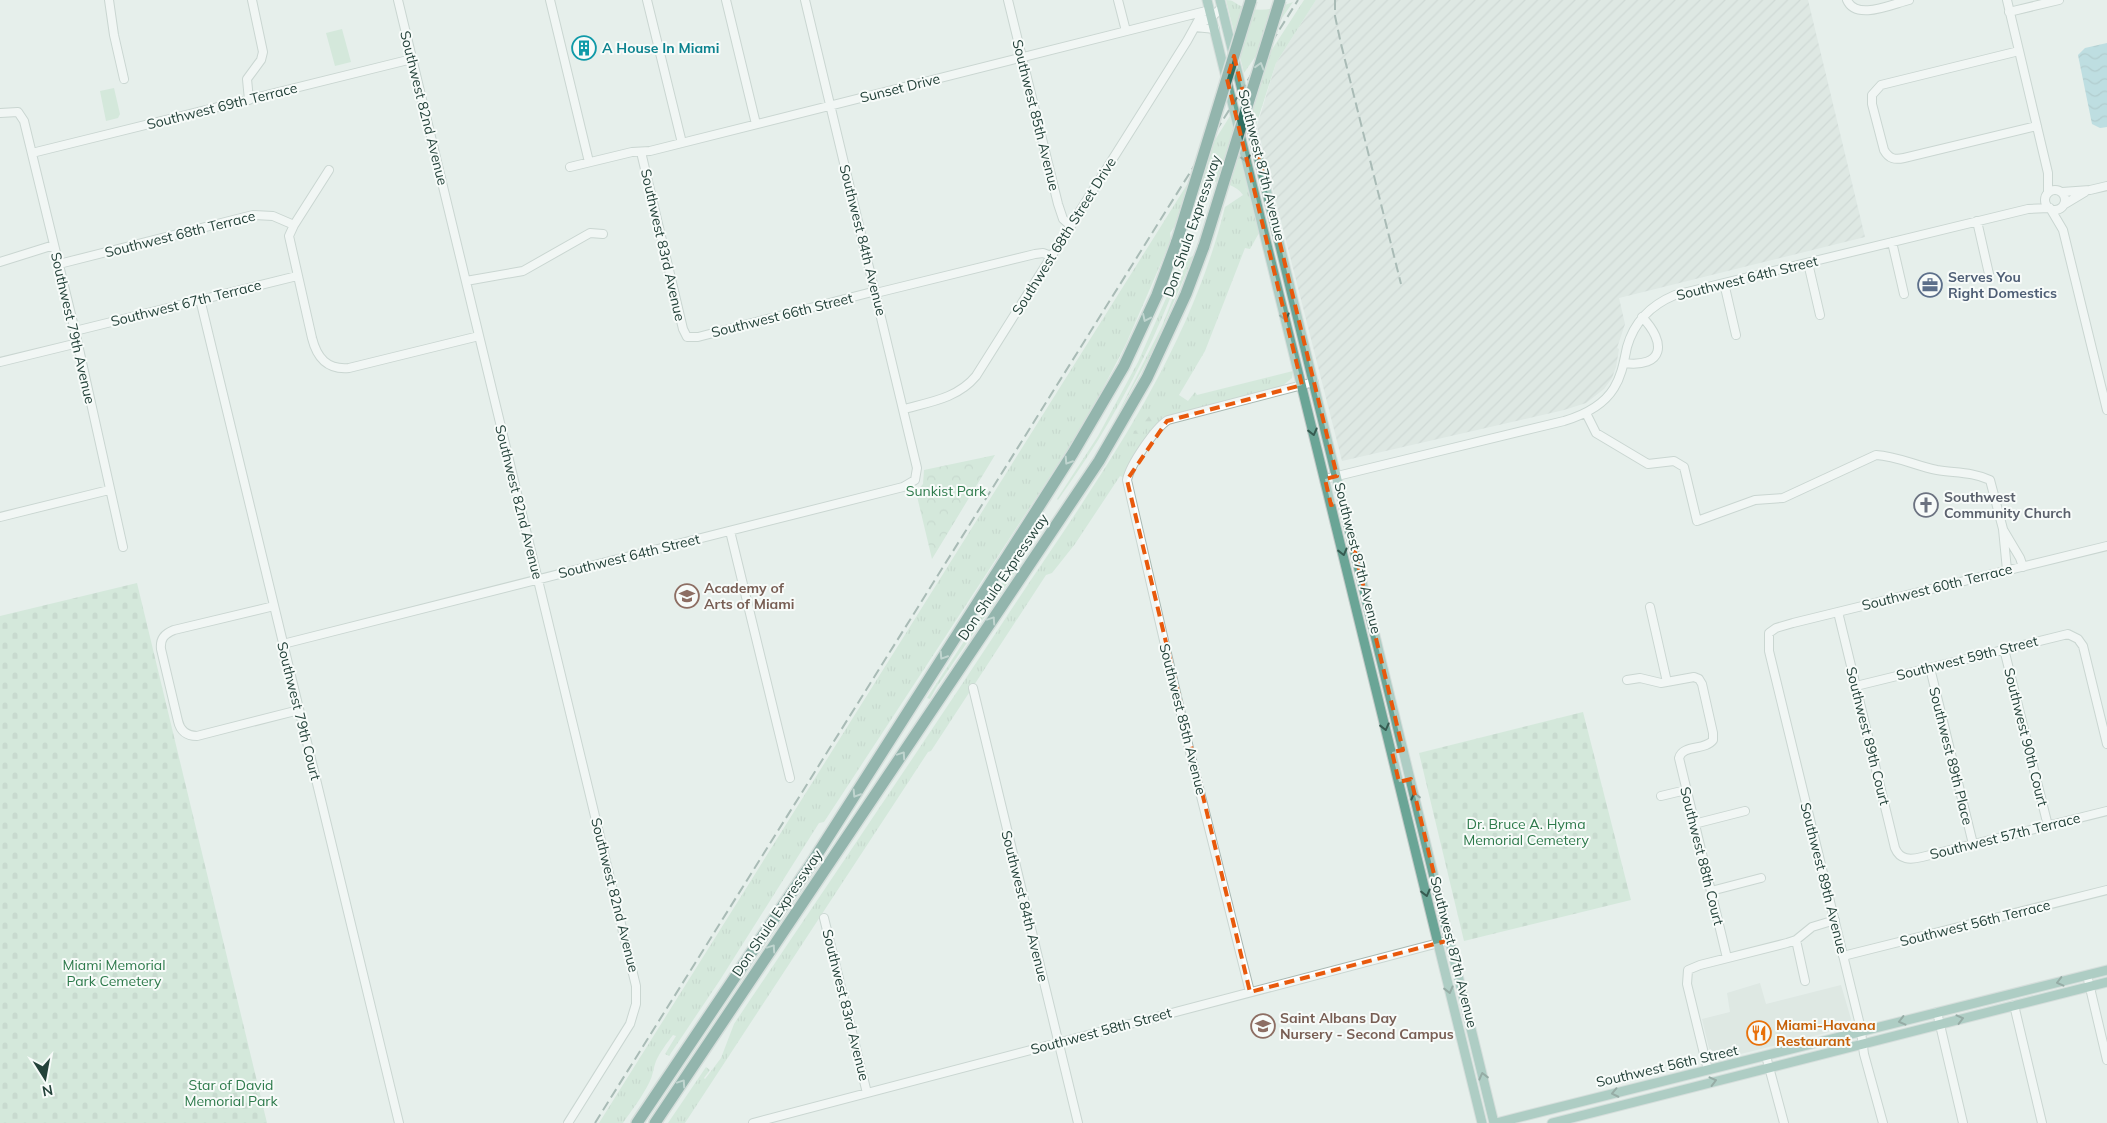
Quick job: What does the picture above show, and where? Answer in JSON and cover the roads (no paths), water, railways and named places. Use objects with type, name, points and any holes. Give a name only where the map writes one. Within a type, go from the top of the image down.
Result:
[{"type":"highway","name":"Don Shula Expressway","points":[[637,1123],[811,864],[1073,453],[1124,366],[1157,295],[1177,241],[1251,0]]},
{"type":"highway","name":"Don Shula Expressway","points":[[654,1123],[1099,461],[1147,378],[1186,294],[1204,246],[1280,0]]},
{"type":"main road","name":"Southwest 87th Avenue","points":[[1207,0],[1208,13],[1215,29],[1482,1123]]},
{"type":"main road","name":"Southwest 87th Avenue","points":[[1221,4],[1495,1123]]},
{"type":"main road","points":[[1208,13],[1221,4]]},
{"type":"main road","points":[[1256,197],[1268,194]]},
{"type":"main road","points":[[1331,505],[1343,502]]},
{"type":"main road","points":[[1352,590],[1364,587]]},
{"type":"main road","points":[[1377,694],[1389,691]]},
{"type":"main road","points":[[1392,752],[1403,750]]},
{"type":"main road","points":[[1399,782],[1410,779]]},
{"type":"main road","points":[[1414,846],[1426,843]]},
{"type":"main road","name":"Southwest 56th Street","points":[[1495,1123],[2107,970]]},
{"type":"main road","name":"Southwest 56th Street","points":[[1552,1123],[2107,982]]},
{"type":"street","points":[[109,0],[114,35],[124,78]]},
{"type":"street","points":[[249,100],[246,81],[249,74],[261,60],[263,49],[252,0]]},
{"type":"street","name":"Southwest 82nd Avenue","points":[[398,0],[637,990],[633,1018],[627,1030],[568,1123]]},
{"type":"street","points":[[550,0],[589,162],[570,167]]},
{"type":"street","points":[[647,0],[682,143]]},
{"type":"street","points":[[726,0],[756,124]]},
{"type":"street","name":"Southwest 84th Avenue","points":[[805,0],[918,468],[915,480]]},
{"type":"street","name":"Southwest 85th Avenue","points":[[1008,0],[1058,204],[1063,219],[1071,226]]},
{"type":"street","points":[[1118,0],[1126,31]]},
{"type":"street","points":[[1847,0],[1854,9],[1866,10],[1909,0]]},
{"type":"street","points":[[2007,0],[2048,173],[2046,203],[2063,230],[2104,384],[2107,410]]},
{"type":"street","points":[[2009,12],[2059,0]]},
{"type":"street","name":"Sunset Drive","points":[[589,162],[682,143],[1126,31],[1208,13]]},
{"type":"street","name":"Southwest 68th Street Drive","points":[[904,409],[952,395],[972,380],[1071,226],[1194,27],[1208,13]]},
{"type":"street","points":[[1182,18],[1191,20],[1194,27],[1215,29]]},
{"type":"street","points":[[2019,51],[1885,84],[1877,87],[1873,93],[1872,102],[1885,153],[1891,158],[1904,158],[2037,126]]},
{"type":"street","name":"Southwest 69th Terrace","points":[[32,153],[412,59]]},
{"type":"street","name":"Southwest 79th Avenue","points":[[0,113],[18,112],[22,116],[25,126],[75,330],[123,547]]},
{"type":"street","name":"Southwest 83rd Avenue","points":[[641,152],[683,329],[687,337]]},
{"type":"street","points":[[329,170],[289,236],[315,349],[322,360],[334,368],[360,366],[479,336]]},
{"type":"street","points":[[2048,173],[2065,198],[2063,230]]},
{"type":"street","points":[[2047,195],[2053,190],[2090,190],[2107,186]]},
{"type":"street","points":[[2050,208],[2057,210],[2090,190]]},
{"type":"street","name":"Southwest 64th Street","points":[[2028,209],[2042,201],[2047,195]]},
{"type":"street","name":"Southwest 64th Street","points":[[1325,478],[1564,421],[1586,413],[1600,405],[1612,391],[1624,364],[1634,328],[1654,306],[1669,298],[2028,209],[2050,208]]},
{"type":"street","name":"Southwest 68th Terrace","points":[[59,264],[258,214],[273,216],[294,225]]},
{"type":"street","points":[[1977,222],[1989,274]]},
{"type":"street","points":[[466,281],[523,271],[590,232],[603,234]]},
{"type":"street","points":[[1892,242],[1904,294]]},
{"type":"street","points":[[0,262],[54,245]]},
{"type":"street","name":"Southwest 66th Street","points":[[687,337],[698,337],[1034,254],[1043,253],[1051,256]]},
{"type":"street","points":[[1808,263],[1820,314]]},
{"type":"street","name":"Southwest 67th Terrace","points":[[75,330],[297,276]]},
{"type":"street","points":[[1724,283],[1736,335]]},
{"type":"street","name":"Southwest 79th Court","points":[[200,300],[399,1123]]},
{"type":"street","points":[[1624,364],[1644,364],[1652,360],[1657,354],[1658,346],[1654,334],[1642,317]]},
{"type":"street","points":[[0,362],[78,343]]},
{"type":"street","points":[[1302,385],[1314,382]]},
{"type":"street","name":"Southwest 85th Avenue","points":[[1250,992],[1128,490],[1128,475],[1160,426],[1168,420],[1302,385]]},
{"type":"street","points":[[1586,413],[1596,433],[1648,464],[1674,461],[1682,466],[1697,521],[1755,500],[1783,498],[1876,455],[1888,456],[1936,469],[1979,475],[1990,480],[2003,529],[2007,570]]},
{"type":"street","name":"Southwest 64th Street","points":[[283,644],[903,487],[915,480]]},
{"type":"street","points":[[0,517],[109,490]]},
{"type":"street","points":[[2003,529],[2020,558],[2023,567]]},
{"type":"street","points":[[730,530],[790,778]]},
{"type":"street","name":"Southwest 60th Terrace","points":[[1769,634],[1781,626],[2107,546]]},
{"type":"street","points":[[274,606],[174,630],[164,636],[161,641],[161,650],[180,728],[186,734],[196,736],[299,710]]},
{"type":"street","points":[[1627,680],[1640,678],[1667,682],[1650,608]]},
{"type":"street","name":"Southwest 89th Court","points":[[1838,612],[1894,844],[1897,852],[1904,858]]},
{"type":"street","name":"Southwest 89th Avenue","points":[[1769,634],[1769,651],[1835,920],[1861,1032],[1862,1044],[1883,1123]]},
{"type":"street","name":"Southwest 59th Street","points":[[1856,686],[2064,634],[2078,639],[2083,646],[2107,744]]},
{"type":"street","name":"Southwest 90th Court","points":[[2004,649],[2048,826]]},
{"type":"street","name":"Southwest 89th Place","points":[[1930,668],[1973,844]]},
{"type":"street","name":"Southwest 88th Court","points":[[1667,682],[1689,678],[1699,679],[1714,733],[1712,742],[1687,750],[1680,755],[1680,764],[1727,958]]},
{"type":"street","name":"Southwest 84th Avenue","points":[[973,688],[1078,1123]]},
{"type":"street","points":[[1661,796],[1686,790]]},
{"type":"street","points":[[1694,824],[1745,811]]},
{"type":"street","name":"Southwest 57th Terrace","points":[[1904,858],[1914,859],[2107,811]]},
{"type":"street","points":[[1711,891],[1761,878]]},
{"type":"street","name":"Southwest 56th Terrace","points":[[1843,956],[2107,890]]},
{"type":"street","name":"Southwest 83rd Avenue","points":[[824,918],[867,1093]]},
{"type":"street","points":[[1708,1070],[1687,984],[1688,970],[1700,965],[1796,940],[1812,927],[1835,920]]},
{"type":"street","name":"Southwest 58th Street","points":[[753,1123],[1450,940]]},
{"type":"street","points":[[1796,940],[1805,981]]},
{"type":"street","points":[[2087,975],[2107,1060]]},
{"type":"street","points":[[2014,1006],[2042,1123]]},
{"type":"street","points":[[1937,1012],[1964,1123]]},
{"type":"street","points":[[1766,1056],[1784,1123]]},
{"type":"water","points":[[2107,43],[2107,127],[2100,128],[2092,124],[2078,55],[2085,48]]},
{"type":"railway","points":[[595,1123],[1298,0]]},
{"type":"railway","points":[[1335,0],[1335,16],[1341,44],[1401,284]]},
{"type":"place","name":"A House In Miami","points":[[584,48]]},
{"type":"place","name":"Serves You Right Domestics","points":[[1930,285]]},
{"type":"place","name":"Southwest Community Church","points":[[1926,505]]},
{"type":"place","name":"Academy of Arts of Miami","points":[[687,596]]},
{"type":"place","name":"Saint Albans Day Nursery - Second Campus","points":[[1263,1026]]},
{"type":"place","name":"Miami-Havana Restaurant","points":[[1759,1033]]},
{"type":"park label","name":"Sunkist Park","points":[[946,491]]},
{"type":"park label","name":"Dr. Bruce A. Hyma Memorial Cemetery","points":[[1526,832]]},
{"type":"park label","name":"Miami Memorial Park Cemetery","points":[[114,974]]},
{"type":"park label","name":"Star of David Memorial Park","points":[[231,1094]]}]
